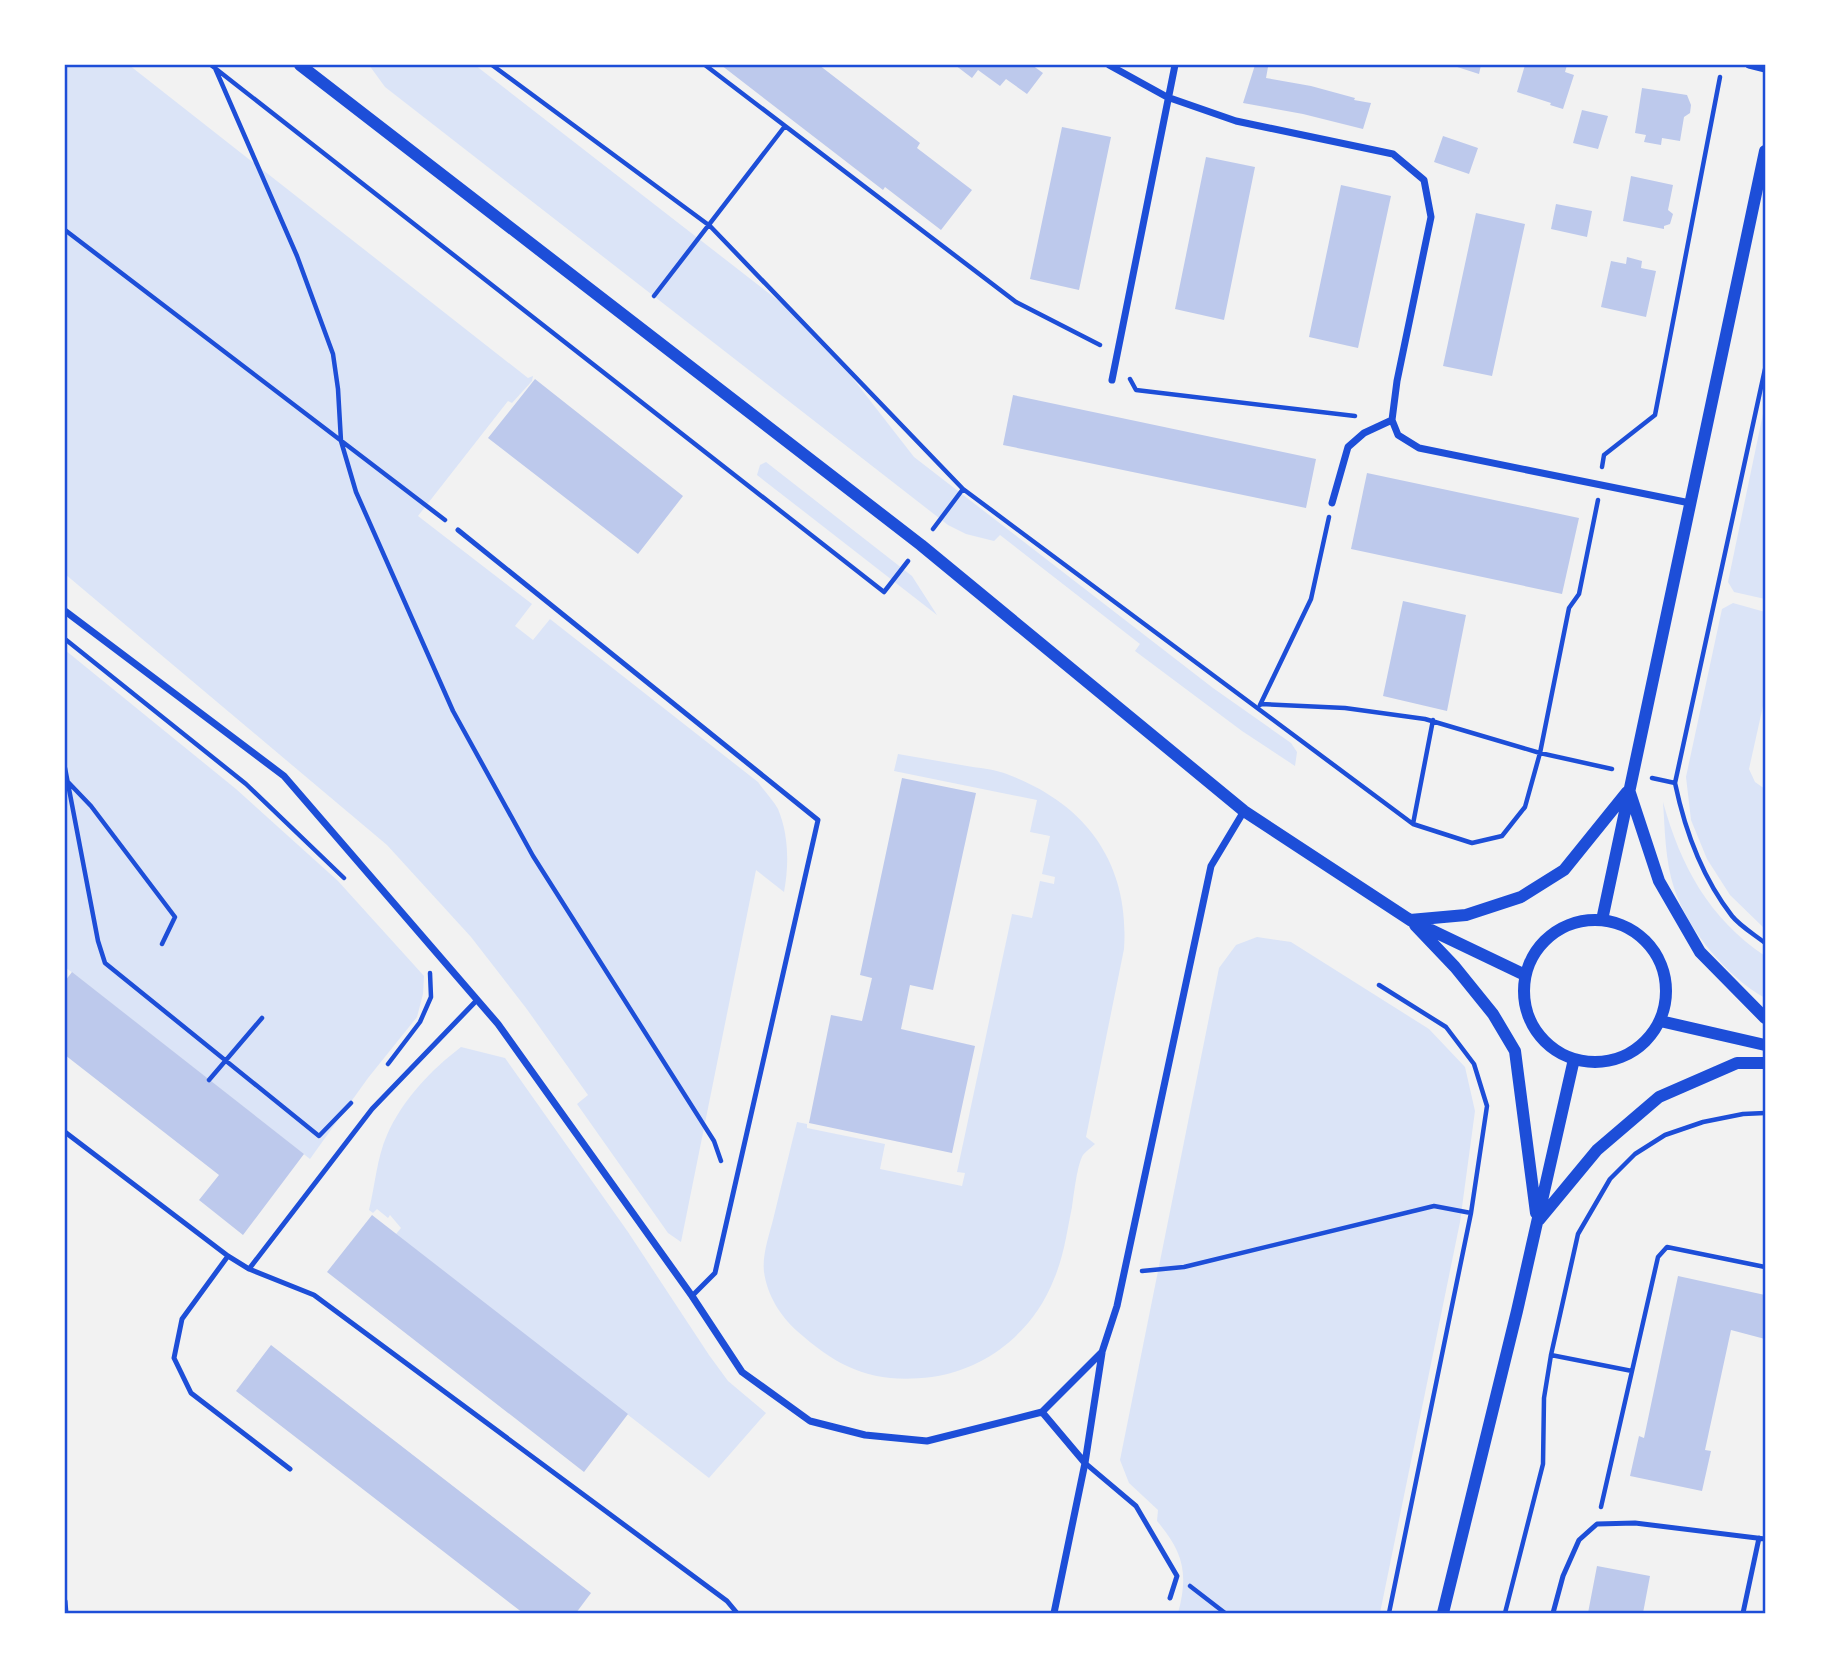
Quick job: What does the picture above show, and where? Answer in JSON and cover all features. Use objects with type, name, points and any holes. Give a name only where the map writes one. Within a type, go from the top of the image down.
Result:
[{"type":"street","points":[[300,65],[921,545],[1244,811],[1410,920],[1525,975]]},
{"type":"street","points":[[1109,65],[1167,97],[1236,121],[1393,154],[1424,180],[1432,217],[1397,382],[1392,421],[1398,435],[1419,448],[1600,487],[1690,503]]},
{"type":"street","points":[[1112,380],[1175,65]]},
{"type":"street","points":[[1749,65],[1765,69]]},
{"type":"street","points":[[1602,920],[1765,151]]},
{"type":"street","points":[[1332,503],[1348,447],[1364,433],[1392,421]]},
{"type":"street","points":[[65,611],[284,776],[506,1036],[692,1296],[742,1372],[810,1421],[864,1435],[927,1441],[1042,1412],[1102,1352]]},
{"type":"street","points":[[1410,920],[1466,915],[1521,897],[1564,870],[1628,790]]},
{"type":"street","points":[[1628,790],[1659,881],[1700,952],[1765,1018]]},
{"type":"street","points":[[1054,1613],[1085,1463],[1102,1352],[1117,1306],[1211,866],[1244,811]]},
{"type":"street","points":[[1410,920],[1455,967],[1493,1014],[1515,1051],[1537,1223]]},
{"type":"street","points":[[1602,920],[1624,926],[1643,938],[1657,956],[1665,977],[1666,999],[1660,1021],[1649,1038],[1633,1052],[1615,1060],[1594,1062],[1574,1059],[1555,1050],[1539,1036],[1528,1017],[1524,996],[1525,975],[1539,948],[1562,928],[1582,921],[1602,920]]},
{"type":"street","points":[[1660,1021],[1765,1045]]},
{"type":"street","points":[[1443,1613],[1517,1311],[1574,1059]]},
{"type":"street","points":[[1537,1223],[1597,1150],[1659,1097],[1737,1063],[1765,1063]]},
{"type":"street","points":[[1042,1412],[1085,1463]]},
{"type":"lane","points":[[458,530],[818,820],[715,1273],[692,1296]]},
{"type":"lane","points":[[249,1269],[372,1109],[477,1000]]},
{"type":"lane","points":[[65,1132],[228,1256],[249,1269],[314,1295],[727,1601],[737,1613]]},
{"type":"lane","points":[[228,1256],[182,1319],[174,1358],[191,1393],[290,1469]]},
{"type":"lane","points":[[1085,1463],[1136,1506],[1177,1576],[1170,1598]]},
{"type":"lane","points":[[1553,1613],[1563,1576],[1579,1540],[1597,1524],[1635,1522],[1762,1539],[1743,1613]]},
{"type":"lane","points":[[65,1601],[66,1613]]},
{"type":"path","points":[[492,65],[710,226],[962,489],[1260,707],[1413,824],[1472,844],[1502,836],[1525,807],[1569,608],[1579,594],[1604,455],[1655,415],[1720,76]]},
{"type":"path","points":[[705,65],[1016,302],[1117,354],[1136,390],[1392,421]]},
{"type":"path","points":[[213,66],[297,256],[332,354],[338,389],[341,441],[356,492],[453,710],[533,856],[713,1141],[734,1191]]},
{"type":"path","points":[[213,66],[884,592]]},
{"type":"path","points":[[654,296],[785,126]]},
{"type":"path","points":[[65,230],[458,530]]},
{"type":"path","points":[[1765,369],[1675,783],[1682,819],[1699,863],[1733,918],[1765,943]]},
{"type":"path","points":[[1260,707],[1311,599],[1332,503]]},
{"type":"path","points":[[65,639],[246,784],[353,888]]},
{"type":"path","points":[[1260,707],[1345,708],[1433,720],[1539,752],[1587,763]]},
{"type":"path","points":[[1413,824],[1433,720]]},
{"type":"path","points":[[65,768],[98,941],[105,963],[319,1136],[357,1097]]},
{"type":"path","points":[[66,780],[91,806],[175,917],[162,944]]},
{"type":"path","points":[[387,1065],[419,1022],[430,997],[430,974],[421,964]]},
{"type":"path","points":[[1379,985],[1446,1027],[1474,1064],[1487,1106],[1471,1213],[1389,1613]]},
{"type":"path","points":[[209,1080],[262,1018]]},
{"type":"path","points":[[1504,1613],[1543,1464],[1544,1398],[1578,1234],[1610,1179],[1635,1154],[1665,1135],[1703,1122],[1742,1114],[1765,1113]]},
{"type":"path","points":[[1124,1273],[1184,1266],[1434,1206],[1471,1213]]},
{"type":"path","points":[[1597,1524],[1658,1257],[1667,1247],[1765,1267]]},
{"type":"path","points":[[1551,1356],[1632,1371]]},
{"type":"path","points":[[1177,1576],[1225,1613]]},
{"type":"shaded area","points":[[65,65],[129,65],[528,378],[533,376],[532,381],[512,403],[508,401],[418,516],[532,604],[515,626],[533,640],[550,619],[758,782],[778,809],[787,850],[784,892],[756,870],[681,1242],[668,1233],[577,1104],[588,1095],[526,1008],[471,937],[387,845],[65,574]]},
{"type":"shaded area","points":[[369,65],[475,65],[793,312],[844,367],[914,457],[1213,688],[1291,743],[1297,752],[1295,766],[1242,731],[1135,651],[1140,644],[1000,535],[994,541],[966,534],[948,525],[385,87]]},
{"type":"shaded area","points":[[1765,404],[1765,599],[1734,592],[1728,582]]},
{"type":"shaded area","points":[[766,462],[912,576],[937,615],[757,475],[760,465]]},
{"type":"shaded area","points":[[1733,603],[1765,612],[1765,697],[1749,769],[1755,782],[1765,789],[1765,929],[1730,895],[1707,859],[1691,820],[1686,777],[1722,609]]},
{"type":"shaded area","points":[[65,650],[236,789],[338,881],[424,976],[417,1017],[368,1078],[310,1159],[65,967]]},
{"type":"shaded area","points":[[898,754],[999,772],[1033,785],[1058,800],[1079,818],[1097,839],[1110,863],[1119,889],[1124,918],[1124,949],[1086,1137],[1095,1144],[1083,1155],[1079,1166],[1065,1243],[1054,1279],[1045,1298],[1021,1331],[989,1356],[952,1373],[911,1379],[875,1376],[843,1364],[797,1331],[780,1312],[771,1296],[764,1272],[765,1252],[797,1122],[807,1124],[807,1128],[885,1144],[880,1169],[962,1186],[965,1173],[957,1172],[1012,914],[1032,918],[1040,881],[1054,884],[1055,877],[1042,874],[1050,836],[1030,832],[1037,800],[894,771]]},
{"type":"shaded area","points":[[1663,802],[1679,848],[1700,889],[1728,925],[1765,956],[1765,998],[1737,978],[1710,951],[1680,904],[1669,867]]},
{"type":"shaded area","points":[[1257,937],[1291,942],[1429,1029],[1465,1067],[1475,1111],[1460,1222],[1380,1613],[1178,1613],[1183,1574],[1178,1553],[1157,1521],[1158,1510],[1129,1483],[1120,1460],[1219,968],[1236,945]]},
{"type":"shaded area","points":[[461,1047],[505,1058],[628,1232],[728,1381],[766,1413],[709,1478],[396,1234],[401,1228],[390,1215],[388,1218],[377,1209],[373,1213],[369,1210],[381,1153],[401,1109],[439,1065]]},
{"type":"building","points":[[721,65],[819,65],[920,143],[917,148],[972,190],[941,230],[885,187],[883,190]]},
{"type":"building","points":[[955,65],[1032,65],[1043,73],[1027,94],[1006,79],[1000,86],[978,70],[972,78]]},
{"type":"building","points":[[1255,65],[1268,67],[1266,78],[1311,86],[1371,103],[1363,129],[1243,103]]},
{"type":"building","points":[[1451,65],[1481,65],[1479,74]]},
{"type":"building","points":[[1525,65],[1567,65],[1565,72],[1574,75],[1563,109],[1517,92]]},
{"type":"building","points":[[1642,88],[1687,95],[1691,105],[1690,113],[1684,117],[1680,141],[1662,138],[1661,145],[1644,142],[1646,135],[1635,133]]},
{"type":"building","points":[[1582,110],[1608,116],[1598,149],[1573,143]]},
{"type":"building","points":[[1062,127],[1111,137],[1079,290],[1030,279]]},
{"type":"building","points":[[1443,136],[1478,148],[1469,174],[1434,162]]},
{"type":"building","points":[[1206,157],[1255,167],[1224,320],[1175,309]]},
{"type":"building","points":[[1631,176],[1673,185],[1668,210],[1673,214],[1670,224],[1664,226],[1664,229],[1623,221]]},
{"type":"building","points":[[1341,185],[1391,196],[1358,348],[1309,337]]},
{"type":"building","points":[[1556,204],[1592,211],[1587,237],[1551,229]]},
{"type":"building","points":[[1476,213],[1525,224],[1492,376],[1443,366]]},
{"type":"building","points":[[1627,257],[1642,261],[1641,268],[1656,271],[1646,317],[1601,307],[1611,261],[1626,264]]},
{"type":"building","points":[[535,379],[683,496],[638,554],[488,438]]},
{"type":"building","points":[[1013,395],[1316,459],[1306,508],[1003,445]]},
{"type":"building","points":[[1367,473],[1579,518],[1562,594],[1351,549]]},
{"type":"building","points":[[1403,601],[1466,615],[1447,711],[1383,696]]},
{"type":"building","points":[[902,778],[976,793],[933,990],[910,985],[901,1029],[975,1046],[952,1153],[809,1123],[831,1015],[862,1021],[872,978],[860,975]]},
{"type":"building","points":[[72,972],[304,1154],[243,1235],[199,1200],[219,1175],[65,1055],[65,981]]},
{"type":"building","points":[[372,1215],[628,1414],[584,1472],[327,1272]]},
{"type":"building","points":[[1678,1276],[1765,1295],[1765,1339],[1731,1330],[1705,1450],[1711,1451],[1702,1491],[1630,1476],[1639,1436],[1644,1438]]},
{"type":"building","points":[[271,1345],[591,1593],[576,1613],[523,1613],[236,1391]]},
{"type":"building","points":[[1597,1566],[1650,1576],[1643,1613],[1588,1613]]}]
